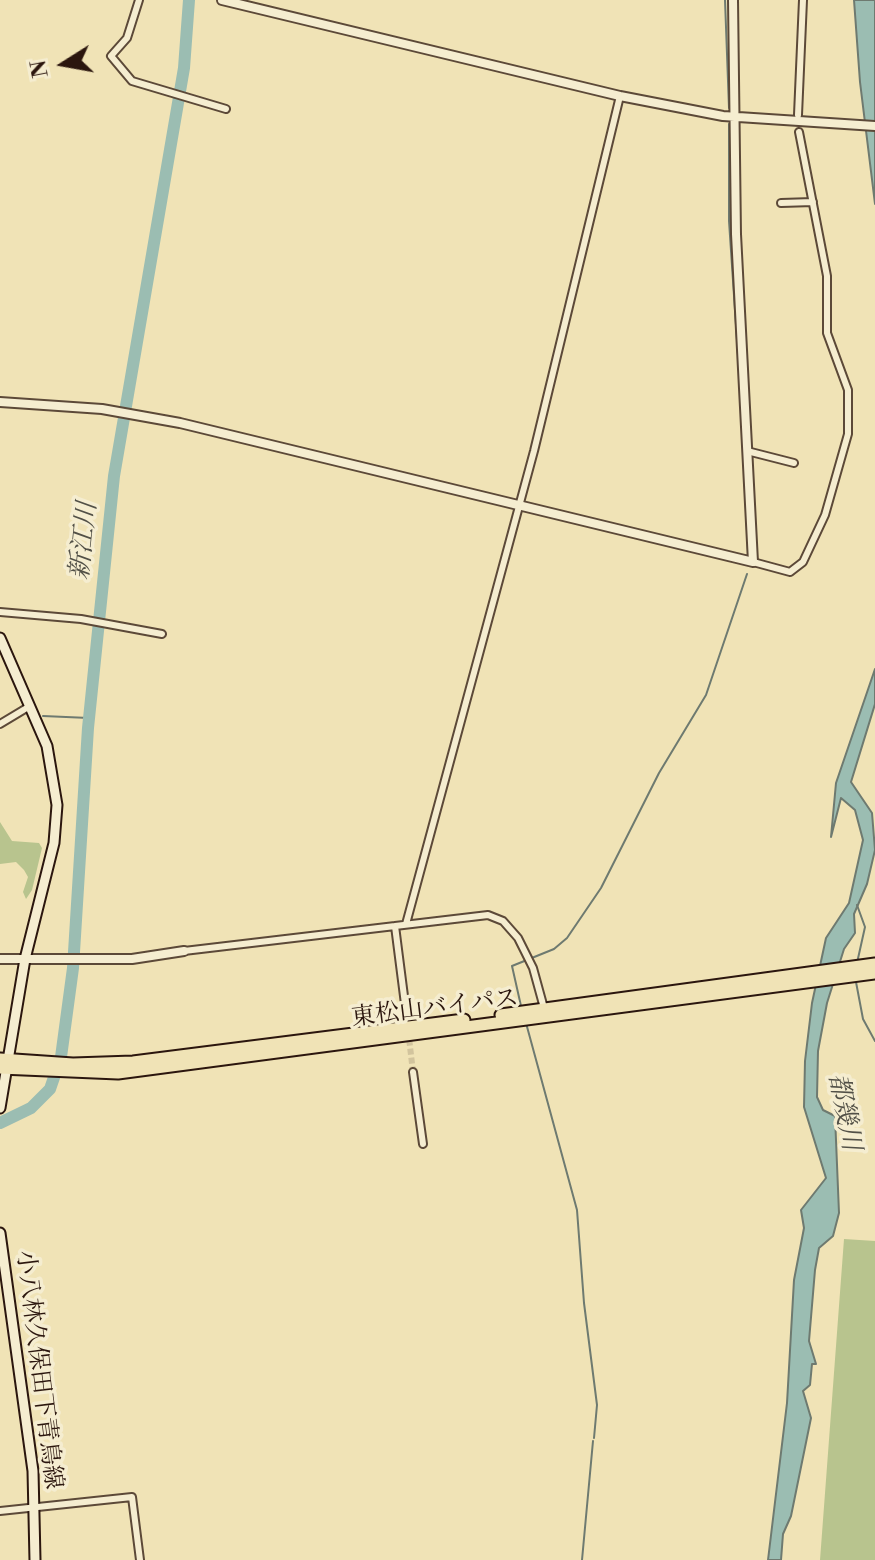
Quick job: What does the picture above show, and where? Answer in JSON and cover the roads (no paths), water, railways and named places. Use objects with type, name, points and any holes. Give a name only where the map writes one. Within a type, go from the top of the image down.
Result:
[{"type":"highway","name":"東松山バイパス","points":[[71,1068],[118,1073],[724,989],[875,964]]},
{"type":"highway","name":"東松山バイパス","points":[[4,1064],[71,1068],[158,1059],[544,1008],[875,973]]},
{"type":"main road","points":[[0,638],[53,766],[57,822],[4,1064],[0,1108]]},
{"type":"main road","name":"小八林久保田下青鳥線","points":[[0,1233],[30,1437],[36,1510],[35,1560]]},
{"type":"street","points":[[139,0],[127,38],[111,56],[132,81],[226,109]]},
{"type":"street","points":[[222,0],[620,96],[734,118],[875,126]]},
{"type":"street","points":[[733,0],[734,118],[753,562]]},
{"type":"street","points":[[798,115],[803,0]]},
{"type":"street","points":[[406,924],[518,505],[620,96]]},
{"type":"street","points":[[0,402],[106,410],[242,437],[790,572],[803,562],[825,515],[848,434],[848,390],[827,333],[827,276],[799,132]]},
{"type":"street","points":[[781,203],[813,202]]},
{"type":"street","points":[[747,451],[794,463]]},
{"type":"street","points":[[0,612],[81,619],[162,634]]},
{"type":"street","points":[[0,724],[30,706]]},
{"type":"street","points":[[0,959],[132,959],[406,924],[496,916],[512,929],[524,948],[544,1008]]},
{"type":"street","points":[[395,926],[405,1004]]},
{"type":"street","points":[[413,1072],[423,1144]]},
{"type":"street","points":[[0,1511],[36,1510],[132,1497],[140,1560]]},
{"type":"water","points":[[854,0],[875,0],[875,204],[860,82]]},
{"type":"water","points":[[875,669],[875,704],[851,782],[872,813],[875,850],[867,884],[854,914],[855,933],[844,949],[827,1003],[818,1051],[817,1097],[823,1110],[835,1116],[839,1213],[833,1236],[819,1248],[815,1270],[809,1341],[816,1364],[812,1364],[810,1385],[803,1391],[811,1418],[791,1516],[783,1534],[781,1560],[768,1560],[787,1403],[794,1280],[804,1228],[801,1210],[826,1178],[804,1107],[805,1061],[812,1003],[826,938],[849,903],[863,840],[855,810],[841,798],[831,837],[836,783]]},
{"type":"waterway","name":"新江川","points":[[0,1123],[31,1108],[50,1089],[61,1057],[73,968],[88,728],[114,476],[184,68],[189,0]]},
{"type":"waterway","points":[[725,0],[729,108]]},
{"type":"waterway","points":[[729,124],[729,221],[739,370]]},
{"type":"waterway","points":[[741,408],[748,551]]},
{"type":"waterway","points":[[521,1006],[512,966],[554,949],[567,938],[601,888],[659,773],[706,695],[747,574]]},
{"type":"waterway","points":[[43,716],[89,718]]},
{"type":"waterway","points":[[857,905],[865,927],[857,963]]},
{"type":"waterway","points":[[856,982],[863,1019],[875,1041]]},
{"type":"waterway","points":[[526,1023],[577,1210],[584,1303],[597,1405],[594,1438]]},
{"type":"waterway","points":[[582,1560],[593,1441]]},
{"type":"tunnel","points":[[405,1004],[413,1072]]},
{"type":"water label","name":"都幾川","points":[[843,1112]]}]
